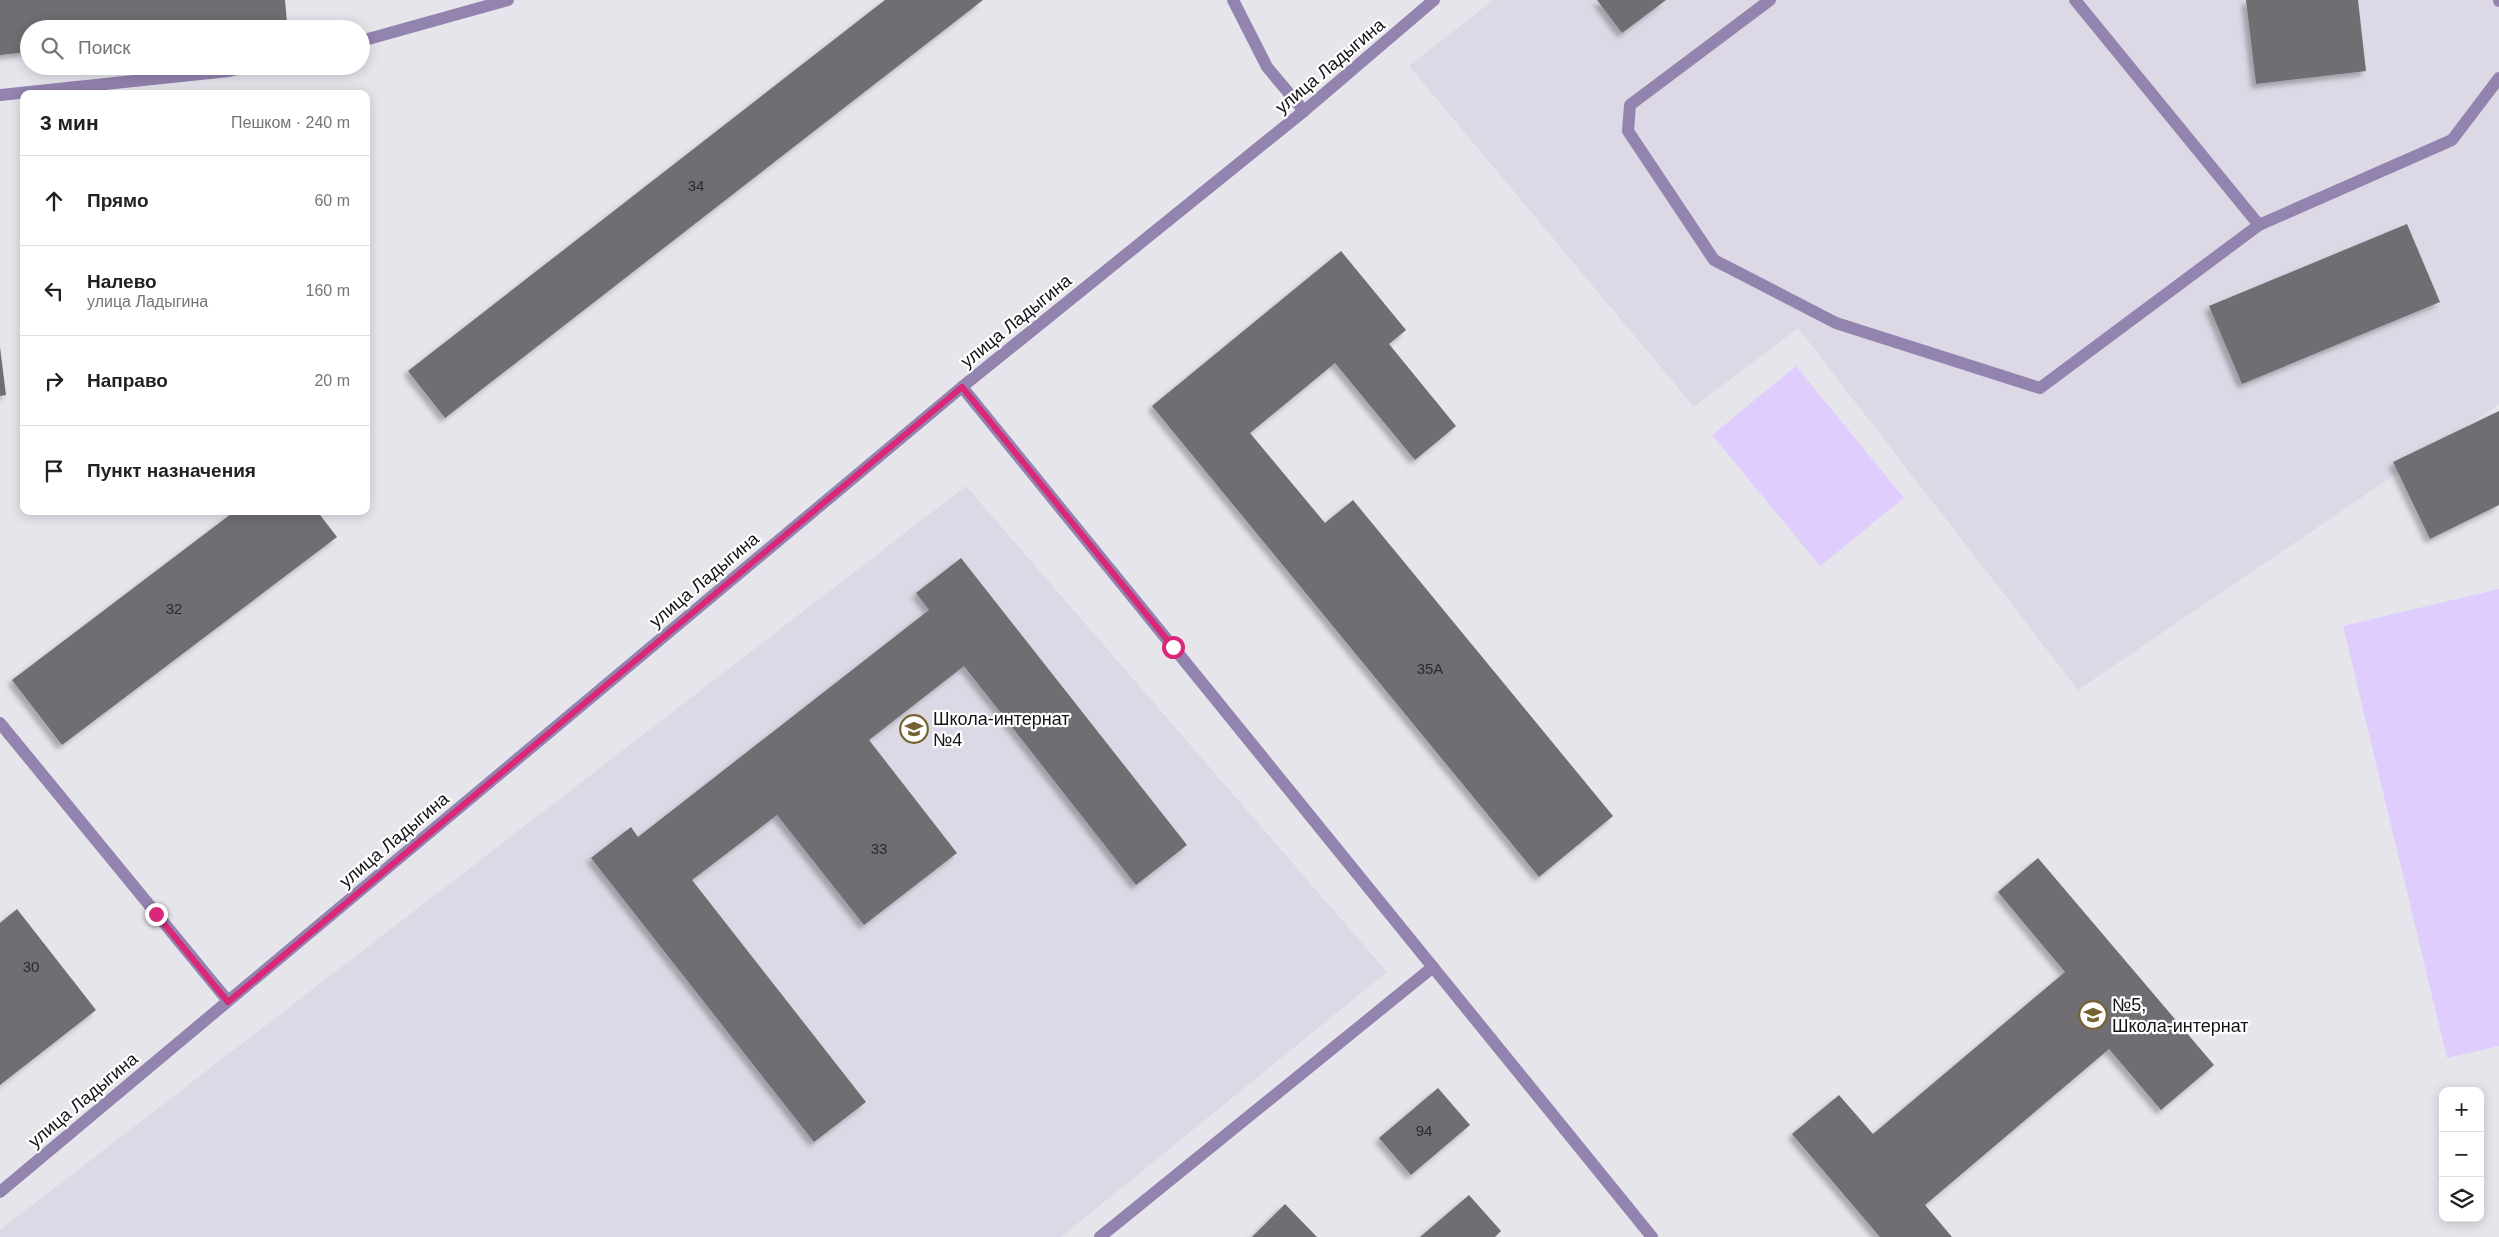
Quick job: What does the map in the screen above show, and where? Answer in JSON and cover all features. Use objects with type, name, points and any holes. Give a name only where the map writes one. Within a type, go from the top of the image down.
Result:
[{"type":"street","points":[[370,38],[508,0]]},
{"type":"street","points":[[1233,0],[1268,67],[1304,111]]},
{"type":"street","name":"улица Ладыгина","points":[[0,1192],[962,387],[1304,111],[1434,0]]},
{"type":"street","points":[[1770,0],[1630,105],[1628,131],[1714,260],[1836,323],[2040,388],[2259,225],[2452,140],[2499,78]]},
{"type":"street","points":[[2076,0],[2259,225]]},
{"type":"street","points":[[48,90],[191,75]]},
{"type":"street","points":[[0,95],[20,93]]},
{"type":"street","points":[[962,387],[1652,1237]]},
{"type":"street","points":[[0,723],[228,1002]]},
{"type":"street","points":[[1100,1237],[1433,967]]},
{"type":"shaded area","points":[[1493,0],[2499,0],[2499,404],[2078,690],[1798,328],[1694,407],[1409,66]]},
{"type":"shaded area","points":[[1796,366],[1904,498],[1820,566],[1712,435]]},
{"type":"shaded area","name":"Школа-интернат №4","points":[[966,486],[1387,972],[1061,1237],[0,1237],[0,1230]]},
{"type":"shaded area","points":[[2499,589],[2499,1046],[2447,1058],[2343,626]]},
{"type":"building","points":[[0,0],[285,0],[287,20],[20,20],[20,53],[0,55]]},
{"type":"building","points":[[885,0],[983,0],[445,418],[408,371]]},
{"type":"building","points":[[1597,0],[1666,0],[1622,33]]},
{"type":"building","points":[[2246,0],[2358,0],[2366,71],[2256,84]]},
{"type":"building","points":[[2407,224],[2440,302],[2242,384],[2209,306]]},
{"type":"building","points":[[1341,251],[1406,330],[1389,344],[1456,426],[1415,460],[1335,363],[1250,433],[1325,523],[1353,500],[1613,816],[1539,877],[1152,406]]},
{"type":"building","points":[[0,347],[6,395],[0,396]]},
{"type":"building","points":[[2499,411],[2499,505],[2430,539],[2393,462]]},
{"type":"building","points":[[230,515],[320,515],[337,537],[62,745],[12,680]]},
{"type":"building","points":[[961,558],[1187,845],[1136,885],[964,666],[869,740],[957,853],[864,925],[777,815],[692,880],[866,1102],[814,1142],[591,858],[631,827],[638,837],[929,610],[916,593]]},
{"type":"building","name":"№5, Школа-интернат","points":[[2038,858],[2214,1065],[2161,1110],[2109,1049],[1925,1205],[1952,1237],[1880,1237],[1792,1134],[1839,1095],[1873,1134],[2065,972],[1998,892]]},
{"type":"building","points":[[17,909],[96,1010],[0,1085],[0,923]]},
{"type":"building","points":[[1438,1088],[1470,1125],[1411,1175],[1379,1138]]},
{"type":"building","points":[[1469,1195],[1501,1231],[1495,1237],[1420,1237]]},
{"type":"building","points":[[1285,1204],[1317,1237],[1252,1237]]},
{"type":"place","name":"Школа-интернат №4","points":[[914,729]]},
{"type":"place","name":"№5, Школа-интернат","points":[[2093,1015]]},
{"type":"route","points":[[156,914],[228,1002],[962,387],[1173,647]]}]
